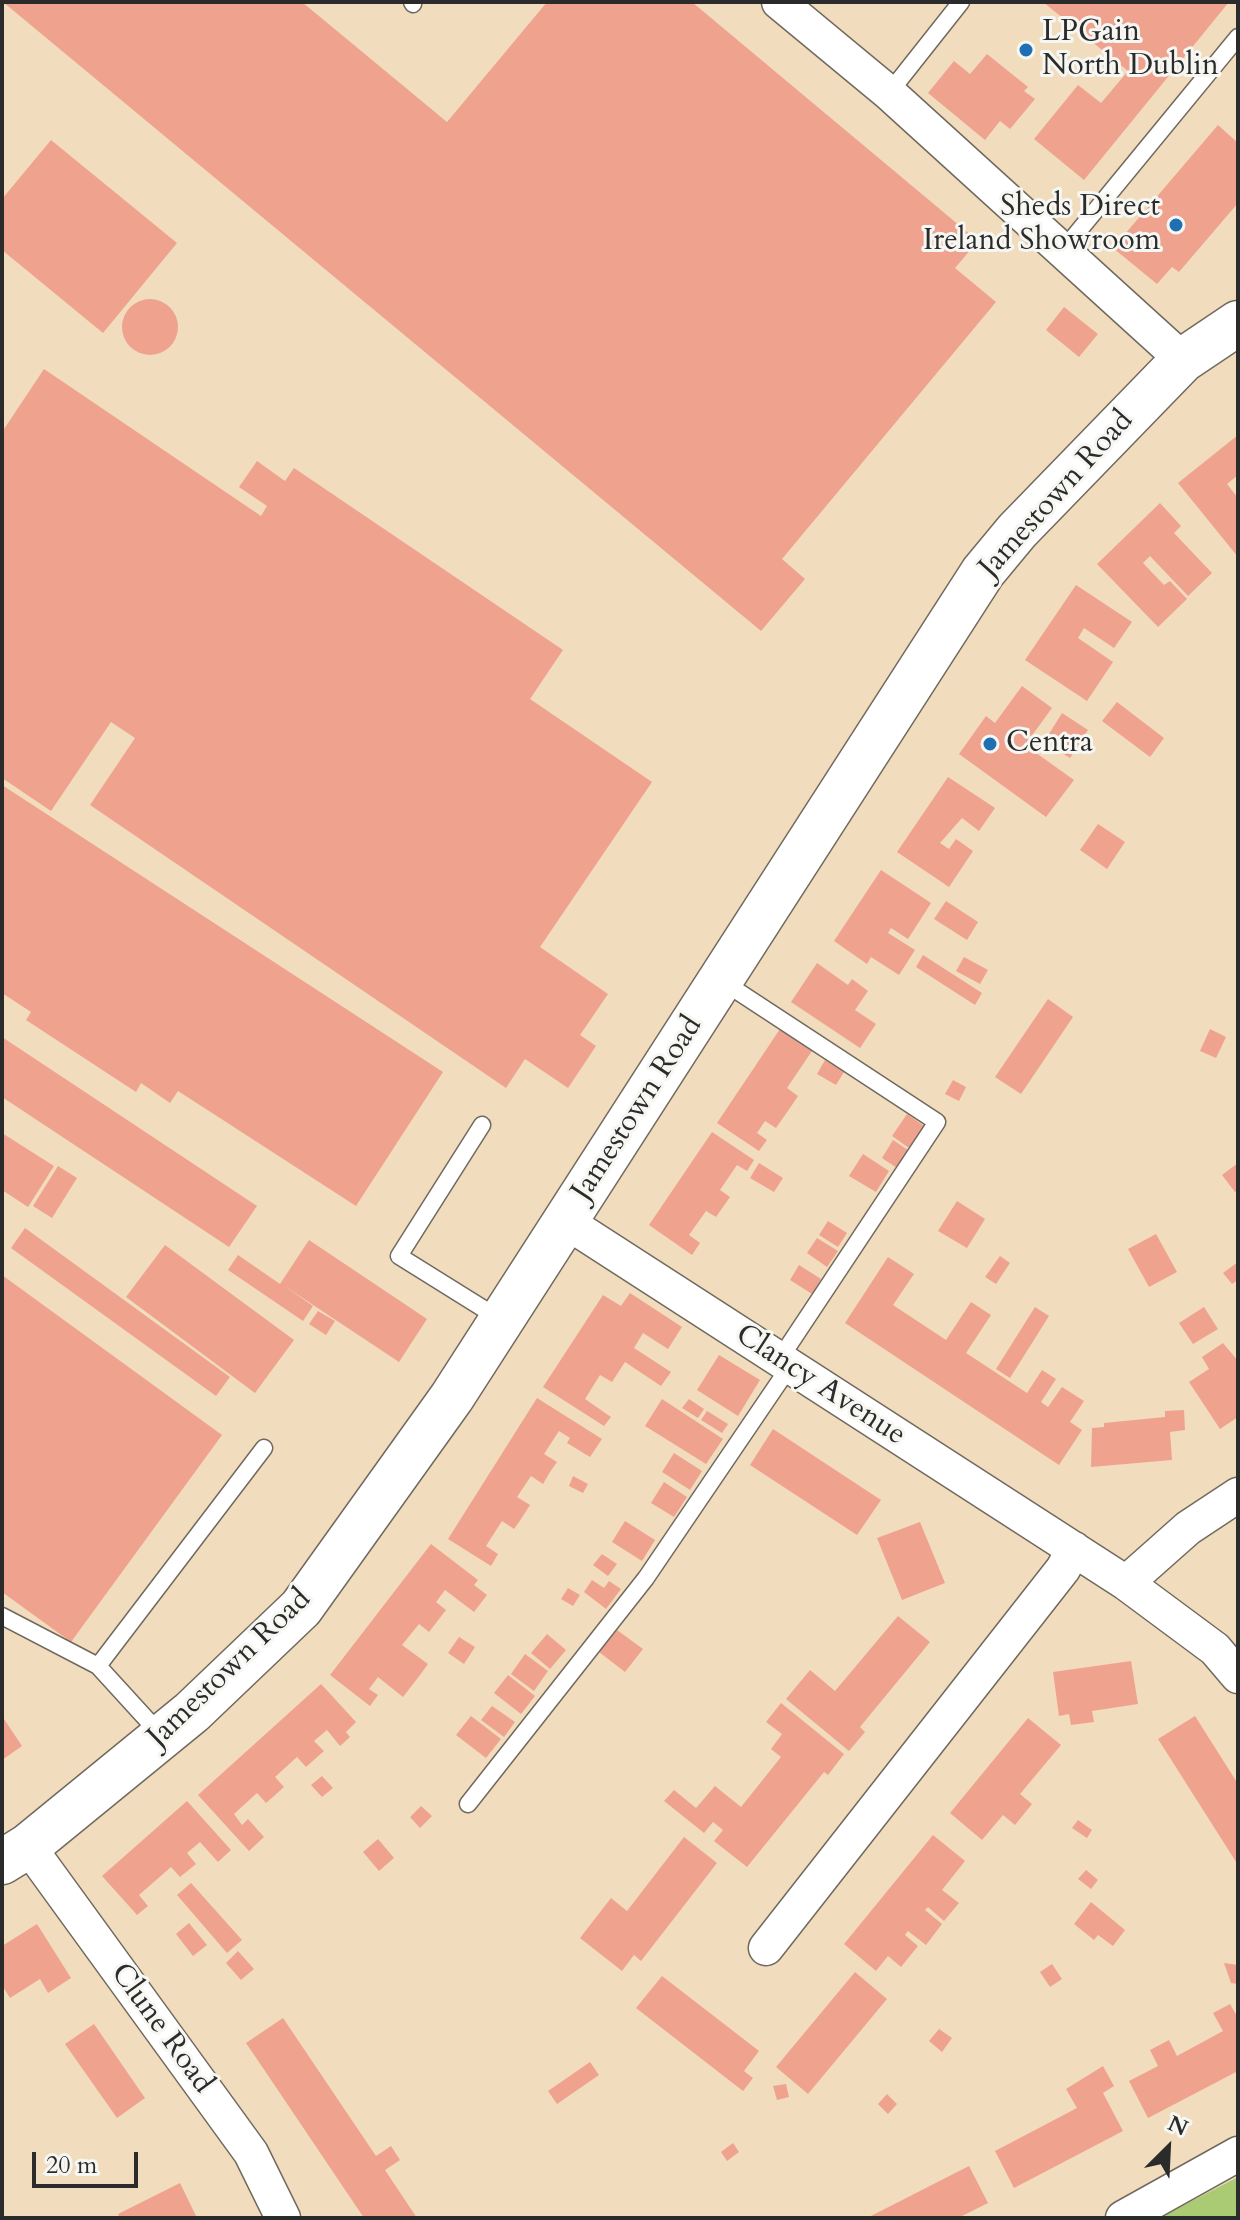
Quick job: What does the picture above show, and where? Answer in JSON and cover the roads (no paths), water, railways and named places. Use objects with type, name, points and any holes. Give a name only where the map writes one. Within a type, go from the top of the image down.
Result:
[{"type":"street","points":[[779,2],[889,93],[1183,360]]},
{"type":"street","name":"Jamestown Road","points":[[15,1854],[162,1736],[301,1608],[452,1397],[983,572],[1017,531],[1183,360],[1238,323]]},
{"type":"street","name":"Clancy Avenue","points":[[565,1221],[1126,1583],[1215,1649],[1238,1676]]},
{"type":"street","points":[[1126,1583],[1188,1528],[1238,1495]]},
{"type":"street","points":[[766,1948],[1063,1569],[1074,1549]]},
{"type":"street","name":"Clune Road","points":[[15,1854],[251,2153],[283,2218]]},
{"type":"street","points":[[1123,2218],[1238,2154]]},
{"type":"lane","points":[[889,93],[961,2]]},
{"type":"lane","points":[[1063,250],[1238,37]]},
{"type":"lane","points":[[468,1804],[646,1578],[937,1122],[721,980]]},
{"type":"lane","points":[[482,1125],[399,1256],[502,1320]]},
{"type":"lane","points":[[98,1666],[264,1448]]},
{"type":"lane","points":[[2,1616],[98,1666],[162,1736]]},
{"type":"place","name":"LPGain North Dublin","points":[[1026,50]]},
{"type":"place","name":"Sheds Direct Ireland Showroom","points":[[1176,225]]},
{"type":"place","name":"Centra","points":[[990,744]]}]
